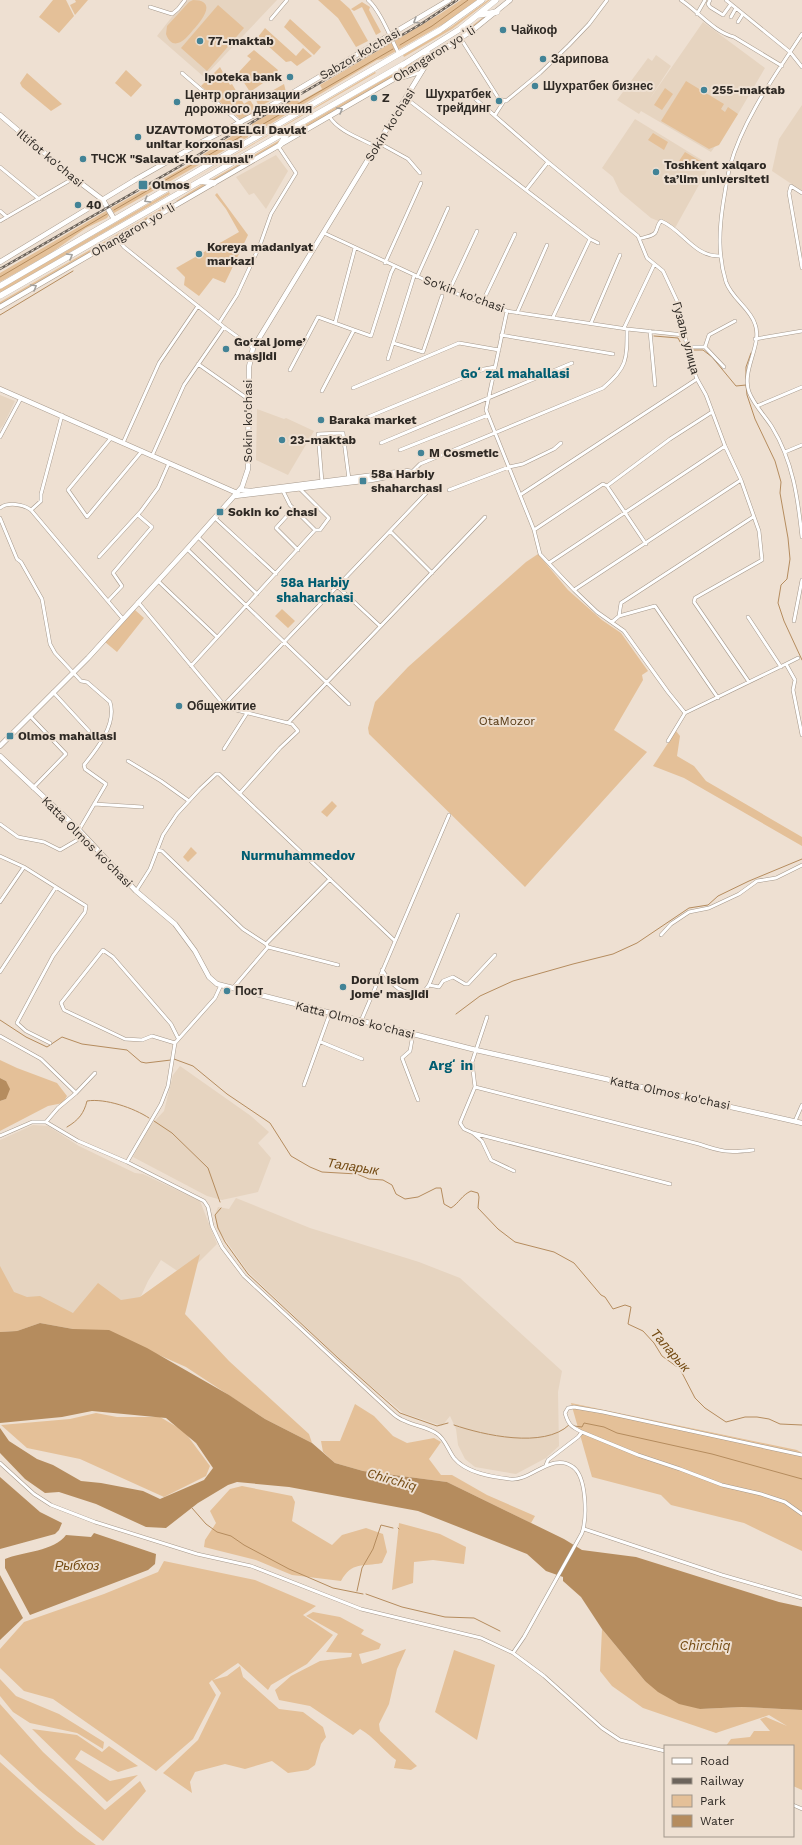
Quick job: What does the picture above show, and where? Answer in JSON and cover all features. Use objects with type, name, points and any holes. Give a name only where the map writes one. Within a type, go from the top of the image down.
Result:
[{"type":"highway","name":"Ohangaron yoʻli","points":[[0,286],[376,66],[445,28],[482,0]]},
{"type":"highway","name":"Ohangaron yoʻli","points":[[0,296],[404,64],[479,15],[496,0]]},
{"type":"highway","points":[[479,15],[497,12]]},
{"type":"highway","points":[[424,52],[432,57]]},
{"type":"highway","points":[[398,54],[404,64]]},
{"type":"highway","points":[[376,66],[381,70],[382,76]]},
{"type":"highway","points":[[279,146],[291,128]]},
{"type":"highway","points":[[200,181],[214,183]]},
{"type":"highway","points":[[173,184],[173,191],[178,194]]},
{"type":"street","points":[[150,6],[172,14],[184,0]]},
{"type":"street","points":[[271,19],[287,0]]},
{"type":"street","points":[[368,0],[372,4],[398,54]]},
{"type":"street","name":"Sabzor ko'chasi","points":[[0,262],[177,156],[240,123],[390,37],[449,0]]},
{"type":"street","name":"Ohangaron yoʻli","points":[[0,307],[432,57],[461,39],[497,12],[510,0]]},
{"type":"street","points":[[495,115],[504,102],[555,59],[589,24],[607,0]]},
{"type":"street","points":[[682,0],[697,14],[727,35],[734,37],[782,66]]},
{"type":"street","points":[[697,14],[705,0]]},
{"type":"street","points":[[710,0],[708,4],[710,7],[723,15],[731,4]]},
{"type":"street","points":[[726,0],[790,52],[802,68]]},
{"type":"street","points":[[731,17],[736,8]]},
{"type":"street","points":[[738,22],[744,14]]},
{"type":"street","points":[[802,34],[748,121],[730,166],[720,221],[720,256],[725,277],[731,293],[755,324],[755,339],[748,376],[749,390],[785,452],[794,480],[802,537]]},
{"type":"street","points":[[461,39],[499,99],[504,102]]},
{"type":"street","name":"Sokin ko'chasi","points":[[0,746],[74,672],[187,550],[237,493],[248,469],[249,360],[253,348],[432,57]]},
{"type":"street","points":[[399,76],[402,78],[424,71]]},
{"type":"street","points":[[182,73],[254,137]]},
{"type":"street","name":"Гузаль улица","points":[[472,96],[639,239],[647,258],[663,271],[678,303],[690,361],[697,380],[706,395],[725,446],[741,480],[759,531],[762,560],[695,598],[694,602],[749,682]]},
{"type":"street","points":[[406,99],[590,239],[598,242]]},
{"type":"street","name":"Iltifot ko'chasi","points":[[0,115],[74,178],[103,200],[114,219]]},
{"type":"street","points":[[329,116],[342,130],[352,133],[408,159],[420,173]]},
{"type":"street","points":[[219,323],[237,296],[260,245],[271,214],[296,173],[279,146]]},
{"type":"street","points":[[526,190],[548,162]]},
{"type":"street","points":[[0,167],[39,199]]},
{"type":"street","points":[[0,221],[74,178]]},
{"type":"street","points":[[385,263],[421,183]]},
{"type":"street","points":[[802,193],[791,186],[789,193],[802,268]]},
{"type":"street","points":[[388,359],[415,276],[448,208]]},
{"type":"street","points":[[0,211],[7,217]]},
{"type":"street","points":[[639,239],[648,237],[655,233],[659,222],[661,221],[677,229],[695,248],[706,254],[720,256]]},
{"type":"street","points":[[449,291],[477,231]]},
{"type":"street","name":"So'kin ko'chasi","points":[[324,233],[385,263],[449,291],[507,311],[626,329],[684,335]]},
{"type":"street","points":[[482,303],[515,234]]},
{"type":"street","points":[[118,239],[124,247],[224,327],[253,348]]},
{"type":"street","points":[[553,317],[590,239]]},
{"type":"street","points":[[518,313],[547,245]]},
{"type":"street","points":[[335,323],[355,248]]},
{"type":"street","points":[[591,323],[620,255]]},
{"type":"street","points":[[0,389],[237,493],[283,491],[377,479],[412,472],[420,464],[603,388],[618,376],[624,365],[626,329],[654,265]]},
{"type":"street","points":[[290,370],[318,317],[371,336],[394,267]]},
{"type":"street","points":[[393,343],[423,352],[442,296]]},
{"type":"street","points":[[123,443],[159,363],[198,306]]},
{"type":"street","points":[[507,311],[490,398],[486,410],[534,530],[540,554],[597,612],[624,631],[685,713]]},
{"type":"street","points":[[706,347],[709,336],[735,321]]},
{"type":"street","points":[[152,456],[184,385],[224,327]]},
{"type":"street","points":[[322,391],[354,330]]},
{"type":"street","points":[[650,331],[655,385]]},
{"type":"street","points":[[755,339],[802,331]]},
{"type":"street","points":[[502,335],[613,354]]},
{"type":"street","points":[[353,388],[459,343],[499,350]]},
{"type":"street","points":[[687,347],[706,347],[724,367]]},
{"type":"street","points":[[381,443],[572,363]]},
{"type":"street","points":[[198,364],[248,398]]},
{"type":"street","points":[[356,422],[484,369],[495,367]]},
{"type":"street","points":[[520,495],[697,380]]},
{"type":"street","points":[[757,406],[802,387]]},
{"type":"street","points":[[0,436],[22,398]]},
{"type":"street","points":[[607,486],[670,439],[712,412]]},
{"type":"street","points":[[31,510],[41,501],[41,494],[62,415]]},
{"type":"street","points":[[400,450],[488,415]]},
{"type":"street","points":[[322,482],[318,434],[343,433],[349,479]]},
{"type":"street","points":[[111,438],[68,490],[87,517],[142,452]]},
{"type":"street","points":[[449,490],[509,467],[523,464],[561,444]]},
{"type":"street","points":[[785,452],[802,445]]},
{"type":"street","points":[[549,563],[725,446]]},
{"type":"street","points":[[99,557],[138,515],[158,488],[169,463]]},
{"type":"street","points":[[237,493],[406,471],[412,472]]},
{"type":"street","points":[[574,590],[741,480]]},
{"type":"street","points":[[534,530],[603,484],[607,486],[646,544]]},
{"type":"street","points":[[224,705],[432,487]]},
{"type":"street","points":[[191,666],[315,530],[320,530],[329,518],[300,489]]},
{"type":"street","points":[[283,491],[286,498],[294,508],[315,530]]},
{"type":"street","points":[[0,508],[8,504],[27,507],[31,510],[123,619]]},
{"type":"street","points":[[294,508],[276,528],[298,550]]},
{"type":"street","points":[[108,601],[122,586],[113,573],[152,527],[138,515]]},
{"type":"street","points":[[288,723],[485,517]]},
{"type":"street","points":[[619,616],[621,604],[753,517]]},
{"type":"street","points":[[0,518],[17,559],[21,562],[42,600],[50,644],[55,652],[81,681],[87,682],[111,704],[110,718],[101,744],[84,765],[85,768],[106,784],[79,830]]},
{"type":"street","points":[[215,518],[276,574]]},
{"type":"street","points":[[390,531],[432,573]]},
{"type":"street","points":[[198,537],[258,594]]},
{"type":"street","points":[[187,550],[349,704]]},
{"type":"street","points":[[794,621],[802,580]]},
{"type":"street","points":[[158,581],[217,637]]},
{"type":"street","points":[[337,586],[380,626]]},
{"type":"street","points":[[138,602],[224,705],[232,710],[292,724],[298,731],[240,793]]},
{"type":"street","points":[[612,622],[619,616],[655,606],[718,698]]},
{"type":"street","points":[[748,617],[781,667]]},
{"type":"street","points":[[668,741],[685,713],[798,658]]},
{"type":"street","points":[[786,664],[795,680],[793,690],[802,734]]},
{"type":"street","points":[[53,692],[89,731]]},
{"type":"street","points":[[224,749],[247,713]]},
{"type":"street","points":[[30,715],[66,754],[33,788]]},
{"type":"street","name":"Katta Olmos ko'chasi","points":[[0,756],[79,830],[136,891],[175,924],[198,956],[213,982],[221,986],[476,1050],[802,1123]]},
{"type":"street","points":[[128,761],[161,781],[189,801]]},
{"type":"street","points":[[136,891],[150,869],[163,835],[189,801],[216,774],[220,774],[395,941]]},
{"type":"street","points":[[94,804],[142,807]]},
{"type":"street","points":[[361,1021],[449,815]]},
{"type":"street","points":[[0,824],[18,837],[44,842],[60,850],[84,836]]},
{"type":"street","points":[[157,850],[162,851],[243,929],[267,946],[338,965]]},
{"type":"street","points":[[0,856],[24,867],[86,906],[85,912],[53,956],[17,1023],[26,1031],[50,1042]]},
{"type":"street","points":[[661,935],[671,924],[690,912],[708,908],[739,894],[757,881],[776,878],[802,864]]},
{"type":"street","points":[[0,902],[24,867]]},
{"type":"street","points":[[233,988],[267,946],[330,879]]},
{"type":"street","points":[[0,972],[56,887]]},
{"type":"street","points":[[382,970],[392,985],[404,992],[421,996],[429,985],[458,915]]},
{"type":"street","points":[[175,1043],[152,1036],[142,1040],[125,1039],[64,1010],[61,1007],[61,1003],[103,950],[113,957],[171,1024],[178,1038]]},
{"type":"street","points":[[429,985],[438,987],[443,981],[453,977],[465,984],[468,984],[495,955]]},
{"type":"street","points":[[127,1162],[161,1104],[168,1086],[175,1043],[215,998],[221,986]]},
{"type":"street","points":[[304,1085],[330,1014]]},
{"type":"street","points":[[487,1017],[472,1062],[475,1087],[460,1123],[464,1129],[670,1184]]},
{"type":"street","points":[[413,1034],[410,1051],[402,1058],[418,1100]]},
{"type":"street","points":[[0,1036],[41,1059],[76,1093]]},
{"type":"street","points":[[321,1042],[362,1059]]},
{"type":"street","points":[[46,1122],[58,1108],[76,1093],[95,1073]]},
{"type":"street","points":[[475,1087],[699,1144],[715,1150],[730,1153],[753,1150]]},
{"type":"street","points":[[795,1121],[802,1105]]},
{"type":"street","points":[[0,1136],[32,1122],[46,1122],[78,1141],[127,1162],[204,1201],[208,1207],[212,1226],[222,1247],[244,1276],[390,1412],[405,1421],[438,1434],[454,1458],[462,1465],[490,1476],[510,1479],[522,1478],[555,1463],[572,1466],[581,1477],[585,1515],[584,1529],[524,1637],[513,1653]]},
{"type":"street","points":[[473,1132],[482,1141],[491,1160],[514,1171]]},
{"type":"street","points":[[802,1455],[603,1412],[574,1407],[568,1408],[565,1413],[569,1425],[582,1432],[638,1455],[722,1485],[761,1494],[785,1502],[802,1514]]},
{"type":"street","points":[[546,1466],[548,1460],[578,1437],[582,1432]]},
{"type":"street","points":[[0,1463],[34,1494],[51,1505],[95,1522],[197,1554],[251,1566],[361,1610],[481,1638],[513,1653],[544,1676],[602,1728],[620,1740],[664,1751]]},
{"type":"street","points":[[584,1529],[722,1575],[802,1598]]},
{"type":"shaded area","name":"77-maktab","points":[[185,0],[277,0],[204,77],[157,36]]},
{"type":"shaded area","name":"255-maktab","points":[[703,22],[765,68],[738,114],[711,152],[641,111],[639,114],[617,100],[648,58],[652,61],[656,55],[671,66],[649,100]]},
{"type":"shaded area","points":[[802,105],[802,191],[772,171],[779,139]]},
{"type":"shaded area","name":"Toshkent xalqaro ta’lim universiteti","points":[[635,119],[710,165],[675,228],[651,218],[620,192],[613,177],[602,168]]},
{"type":"shaded area","points":[[276,155],[288,171],[266,209],[254,193],[249,195],[236,177]]},
{"type":"shaded area","points":[[0,395],[15,401],[0,429]]},
{"type":"shaded area","name":"23-maktab","points":[[257,409],[284,419],[286,418],[314,431],[288,475],[256,460]]},
{"type":"shaded area","points":[[180,1066],[251,1116],[269,1132],[258,1143],[271,1158],[258,1192],[222,1200],[207,1196],[133,1157],[147,1129],[164,1111],[173,1075]]},
{"type":"shaded area","points":[[33,1125],[48,1126],[79,1146],[135,1173],[143,1174],[200,1201],[217,1244],[185,1276],[161,1260],[148,1281],[137,1305],[132,1339],[0,1288],[0,1140]]},
{"type":"shaded area","points":[[236,1198],[310,1228],[419,1262],[460,1278],[562,1371],[558,1392],[559,1446],[546,1458],[516,1474],[475,1467],[465,1459],[458,1445],[456,1429],[450,1416],[442,1426],[403,1413],[349,1368],[248,1272],[217,1228],[215,1215],[218,1207],[229,1209]]},
{"type":"green space","points":[[53,0],[66,0],[74,16],[59,33],[39,17]]},
{"type":"green space","points":[[75,0],[88,0],[75,15],[70,5],[76,2]]},
{"type":"green space","points":[[193,0],[205,3],[206,12],[204,17],[187,37],[180,42],[172,43],[166,34],[167,26],[189,2]]},
{"type":"green space","points":[[318,0],[340,0],[350,9],[368,41],[356,47],[338,18]]},
{"type":"green space","points":[[461,0],[477,0],[445,23],[382,59],[377,60],[257,132],[253,130],[252,124],[296,98],[299,102],[322,89],[320,85]]},
{"type":"green space","points":[[490,0],[452,29],[404,57],[403,55],[451,27]]},
{"type":"green space","points":[[362,2],[370,7],[369,10],[381,32],[376,35],[362,7],[354,11],[351,9]]},
{"type":"green space","points":[[218,5],[244,28],[207,71],[181,48]]},
{"type":"green space","points":[[488,15],[464,35],[434,54],[431,53],[456,38]]},
{"type":"green space","points":[[290,19],[321,47],[314,55],[284,27]]},
{"type":"green space","points":[[265,28],[296,56],[303,48],[312,56],[297,66],[291,61],[286,62],[258,37]]},
{"type":"green space","points":[[254,50],[278,70],[276,74],[250,92],[238,73],[251,59],[247,56]]},
{"type":"green space","points":[[426,55],[429,56],[288,138],[289,134]]},
{"type":"green space","points":[[220,67],[230,85],[232,84],[244,104],[250,100],[257,111],[241,120],[201,86]]},
{"type":"green space","points":[[126,70],[142,85],[131,97],[115,83]]},
{"type":"green space","points":[[375,72],[376,73],[178,188]]},
{"type":"green space","points":[[27,73],[62,104],[51,111],[22,87],[20,83]]},
{"type":"green space","points":[[686,81],[724,104],[721,109],[725,112],[728,107],[738,114],[719,145],[709,149],[661,121]]},
{"type":"green space","points":[[284,84],[286,92],[259,107],[256,100]]},
{"type":"green space","points":[[665,88],[673,94],[662,110],[654,105]]},
{"type":"green space","points":[[243,129],[248,132],[248,137],[114,213],[111,208],[190,164]]},
{"type":"green space","points":[[653,133],[668,142],[664,150],[648,140]]},
{"type":"green space","points":[[280,140],[278,143],[214,180],[211,180]]},
{"type":"green space","points":[[685,152],[702,162],[697,171],[679,161]]},
{"type":"green space","points":[[203,184],[206,185],[179,201],[176,201]]},
{"type":"green space","points":[[169,192],[170,194],[0,293],[0,289]]},
{"type":"green space","points":[[217,193],[248,235],[225,283],[213,278],[199,296],[184,285],[185,277],[176,268],[239,232],[226,209],[215,195]]},
{"type":"green space","points":[[171,203],[170,207],[0,305],[0,302]]},
{"type":"green space","points":[[106,211],[109,215],[107,218],[86,228],[51,253],[0,282],[0,273]]},
{"type":"green space","name":"OtaMozor","points":[[538,554],[568,590],[602,620],[621,633],[648,671],[642,675],[643,680],[614,730],[647,752],[525,887],[369,734],[368,728],[375,702],[408,667],[526,562]]},
{"type":"green space","points":[[282,609],[295,621],[288,628],[275,616]]},
{"type":"green space","points":[[135,610],[144,618],[117,652],[105,642]]},
{"type":"green space","points":[[676,731],[680,736],[677,756],[694,766],[706,781],[802,837],[802,846],[684,778],[653,766]]},
{"type":"green space","points":[[332,801],[337,806],[327,817],[321,812]]},
{"type":"green space","points":[[191,847],[197,853],[188,862],[183,857]]},
{"type":"green space","points":[[0,1060],[57,1083],[67,1096],[63,1103],[48,1106],[0,1131],[0,1101],[6,1099],[6,1081],[0,1078]]},
{"type":"green space","points":[[200,1254],[185,1314],[229,1361],[309,1434],[312,1443],[265,1419],[186,1367],[159,1355],[73,1329],[40,1323],[17,1331],[0,1332],[0,1266],[14,1292],[27,1297],[40,1296],[73,1313],[98,1283],[121,1300],[140,1297]]},
{"type":"green space","points":[[571,1403],[797,1450],[802,1453],[802,1551],[744,1523],[671,1505],[661,1495],[592,1477]]},
{"type":"green space","points":[[355,1404],[374,1416],[393,1436],[407,1443],[434,1438],[441,1442],[429,1459],[441,1475],[452,1475],[487,1495],[535,1516],[531,1523],[447,1482],[363,1471],[335,1463],[323,1452],[321,1441],[340,1441]]},
{"type":"green space","points":[[96,1413],[117,1417],[160,1417],[184,1431],[210,1466],[206,1476],[164,1497],[80,1459],[27,1448],[1,1425],[70,1419]]},
{"type":"green space","points":[[242,1486],[292,1496],[295,1502],[292,1521],[332,1545],[342,1535],[366,1528],[383,1534],[387,1552],[382,1563],[358,1566],[349,1570],[341,1581],[292,1575],[256,1560],[204,1547],[205,1540],[216,1523],[210,1511],[230,1489]]},
{"type":"green space","points":[[399,1523],[440,1534],[466,1547],[464,1564],[433,1560],[414,1562],[413,1583],[392,1590]]},
{"type":"green space","points":[[164,1561],[255,1580],[316,1606],[303,1615],[333,1635],[307,1664],[271,1685],[268,1690],[238,1663],[213,1680],[227,1676],[240,1666],[243,1677],[279,1709],[303,1712],[323,1727],[326,1737],[321,1744],[315,1765],[308,1770],[288,1773],[272,1761],[245,1769],[225,1764],[195,1772],[190,1782],[192,1793],[163,1773],[198,1740],[221,1693],[212,1680],[209,1683],[216,1695],[193,1739],[156,1771],[53,1699],[24,1691],[0,1668],[0,1649],[24,1622],[104,1594],[158,1572]]},
{"type":"green space","points":[[313,1612],[340,1617],[364,1630],[361,1634],[381,1644],[379,1649],[359,1654],[362,1664],[406,1649],[397,1669],[389,1704],[379,1724],[380,1731],[417,1766],[411,1770],[394,1768],[396,1760],[370,1736],[360,1729],[353,1735],[310,1706],[279,1700],[275,1690],[291,1676],[320,1661],[351,1657],[352,1653],[326,1652],[338,1634],[306,1616]]},
{"type":"green space","points":[[602,1629],[645,1681],[700,1709],[742,1707],[802,1710],[802,1790],[794,1786],[794,1745],[727,1745],[731,1739],[750,1737],[754,1731],[770,1731],[760,1719],[766,1717],[787,1726],[769,1715],[716,1733],[643,1708],[612,1686],[600,1671]]},
{"type":"green space","points":[[454,1650],[495,1665],[477,1740],[435,1712]]},
{"type":"green space","points":[[0,1679],[16,1696],[59,1714],[104,1742],[103,1749],[77,1733],[30,1723],[13,1712],[0,1696]]},
{"type":"green space","points":[[0,1704],[43,1752],[105,1810],[140,1781],[146,1791],[103,1841],[39,1790],[0,1754]]},
{"type":"green space","points":[[32,1729],[77,1735],[102,1752],[109,1746],[138,1766],[118,1772],[81,1750],[75,1759],[110,1781],[138,1775],[107,1802]]},
{"type":"green space","points":[[0,1762],[77,1831],[96,1845],[0,1845]]},
{"type":"water","points":[[0,1078],[6,1081],[10,1089],[6,1099],[0,1101]]},
{"type":"water","name":"Chirchiq","points":[[40,1323],[73,1329],[109,1330],[147,1348],[229,1395],[265,1419],[312,1443],[335,1463],[363,1471],[447,1482],[564,1539],[582,1550],[636,1557],[779,1602],[802,1607],[802,1710],[742,1707],[700,1709],[679,1704],[658,1692],[645,1681],[602,1629],[581,1597],[563,1581],[563,1577],[546,1571],[527,1554],[418,1511],[289,1487],[237,1482],[228,1485],[198,1503],[166,1528],[146,1527],[96,1504],[59,1492],[45,1493],[25,1479],[0,1453],[0,1428],[9,1441],[37,1459],[53,1465],[81,1481],[101,1483],[143,1491],[160,1499],[204,1480],[213,1468],[196,1443],[166,1418],[92,1411],[62,1417],[0,1423],[0,1332],[17,1331]]},
{"type":"water","name":"Рыбхоз","points":[[0,1477],[40,1512],[62,1523],[59,1530],[55,1534],[0,1549]]},
{"type":"water","name":"Рыбхоз","points":[[94,1533],[156,1554],[155,1564],[148,1570],[30,1615],[5,1568],[5,1559],[54,1545],[66,1535],[91,1537]]},
{"type":"water","points":[[0,1575],[23,1618],[0,1640]]},
{"type":"waterway","points":[[400,45],[432,26],[468,0]]},
{"type":"waterway","points":[[253,130],[393,49]]},
{"type":"waterway","points":[[114,210],[245,134]]},
{"type":"waterway","points":[[0,277],[107,214]]},
{"type":"waterway","points":[[0,315],[73,271]]},
{"type":"waterway","points":[[654,336],[678,338],[685,351]]},
{"type":"waterway","points":[[692,350],[703,350],[712,357],[736,386],[746,385],[747,395],[755,419],[775,461],[781,482],[780,493],[790,559],[787,579],[781,585],[778,603],[784,621],[802,660]]},
{"type":"waterway","points":[[746,379],[746,367],[751,353]]},
{"type":"waterway","points":[[456,1014],[480,996],[513,981],[613,954],[637,943],[689,908],[708,905],[718,896],[749,881],[802,859]]},
{"type":"waterway","name":"Таларык","points":[[0,1020],[26,1037],[47,1047],[62,1037],[82,1044],[127,1050],[141,1062],[146,1063],[171,1060]]},
{"type":"waterway","name":"Таларык","points":[[174,1059],[193,1066],[227,1094],[270,1123],[291,1156],[310,1167],[322,1172],[357,1174],[369,1179],[383,1180],[392,1185],[396,1194],[405,1199],[418,1197],[436,1188],[441,1188],[444,1204],[451,1208],[471,1191],[478,1193],[478,1208],[498,1229],[515,1242],[554,1252],[574,1263],[601,1295],[605,1297],[613,1309],[625,1305],[631,1307],[628,1324],[643,1331],[654,1343],[662,1356],[680,1369],[695,1398],[705,1408],[726,1422],[745,1417],[757,1417],[769,1419],[780,1424],[802,1425]]},
{"type":"waterway","points":[[67,1127],[75,1122],[80,1116],[87,1101],[94,1100],[111,1102],[136,1111],[149,1118]]},
{"type":"waterway","points":[[154,1121],[172,1133],[208,1168],[220,1202]]},
{"type":"waterway","points":[[221,1208],[215,1215],[218,1228],[225,1242],[248,1274],[338,1358],[400,1413],[437,1426],[448,1423]]},
{"type":"waterway","points":[[574,1426],[582,1427],[584,1423],[604,1427],[617,1433],[712,1454],[802,1479]]},
{"type":"waterway","points":[[454,1425],[481,1433],[513,1438],[545,1437],[558,1432],[569,1425]]},
{"type":"waterway","points":[[192,1508],[206,1524],[217,1532],[231,1536],[244,1545],[289,1569],[333,1588],[363,1594]]},
{"type":"waterway","points":[[357,1591],[362,1568],[373,1549],[381,1525],[393,1528]]},
{"type":"waterway","points":[[366,1594],[402,1607],[445,1617],[474,1618],[500,1631]]},
{"type":"railway","points":[[0,269],[189,161],[225,138],[421,24],[457,0]]},
{"type":"place","name":"Чайкоф","points":[[503,30]]},
{"type":"place","name":"77-maktab","points":[[200,41]]},
{"type":"place","name":"Зарипова","points":[[543,59]]},
{"type":"place","name":"Ipoteka bank","points":[[290,77]]},
{"type":"place","name":"Шухратбек бизнес","points":[[535,86]]},
{"type":"place","name":"255-maktab","points":[[704,90]]},
{"type":"place","name":"Z","points":[[374,98]]},
{"type":"place","name":"Шухратбек трейдинг","points":[[499,101]]},
{"type":"place","name":"Центр организации дорожного движения","points":[[177,102]]},
{"type":"place","name":"UZAVTOMOTOBELGI Davlat unitar korxonasi","points":[[138,137]]},
{"type":"place","name":"ТЧСЖ \"Salavat-Kommunal\"","points":[[83,159]]},
{"type":"place","name":"Toshkent xalqaro ta’lim universiteti","points":[[656,172]]},
{"type":"place","name":"Olmos","points":[[143,185]]},
{"type":"place","name":"40","points":[[78,205]]},
{"type":"place","name":"Koreya madaniyat markazi","points":[[199,254]]},
{"type":"place","name":"Go‘zal jome’ masjidi","points":[[226,349]]},
{"type":"place","name":"Baraka market","points":[[321,420]]},
{"type":"place","name":"23-maktab","points":[[282,440]]},
{"type":"place","name":"M Cosmetic","points":[[421,453]]},
{"type":"place","name":"58a Harbiy shaharchasi","points":[[363,481]]},
{"type":"place","name":"Sokin koʻchasi","points":[[220,512]]},
{"type":"place","name":"Общежитие","points":[[179,706]]},
{"type":"place","name":"Olmos mahallasi","points":[[10,736]]},
{"type":"place","name":"Dorul Islom jome' masjidi","points":[[343,987]]},
{"type":"place","name":"Пост","points":[[227,991]]},
{"type":"district","name":"Goʻzal mahallasi","points":[[515,373]]},
{"type":"district","name":"58a Harbiy shaharchasi","points":[[315,590]]},
{"type":"district","name":"Nurmuhammedov","points":[[298,855]]},
{"type":"district","name":"Argʻin","points":[[451,1065]]}]
